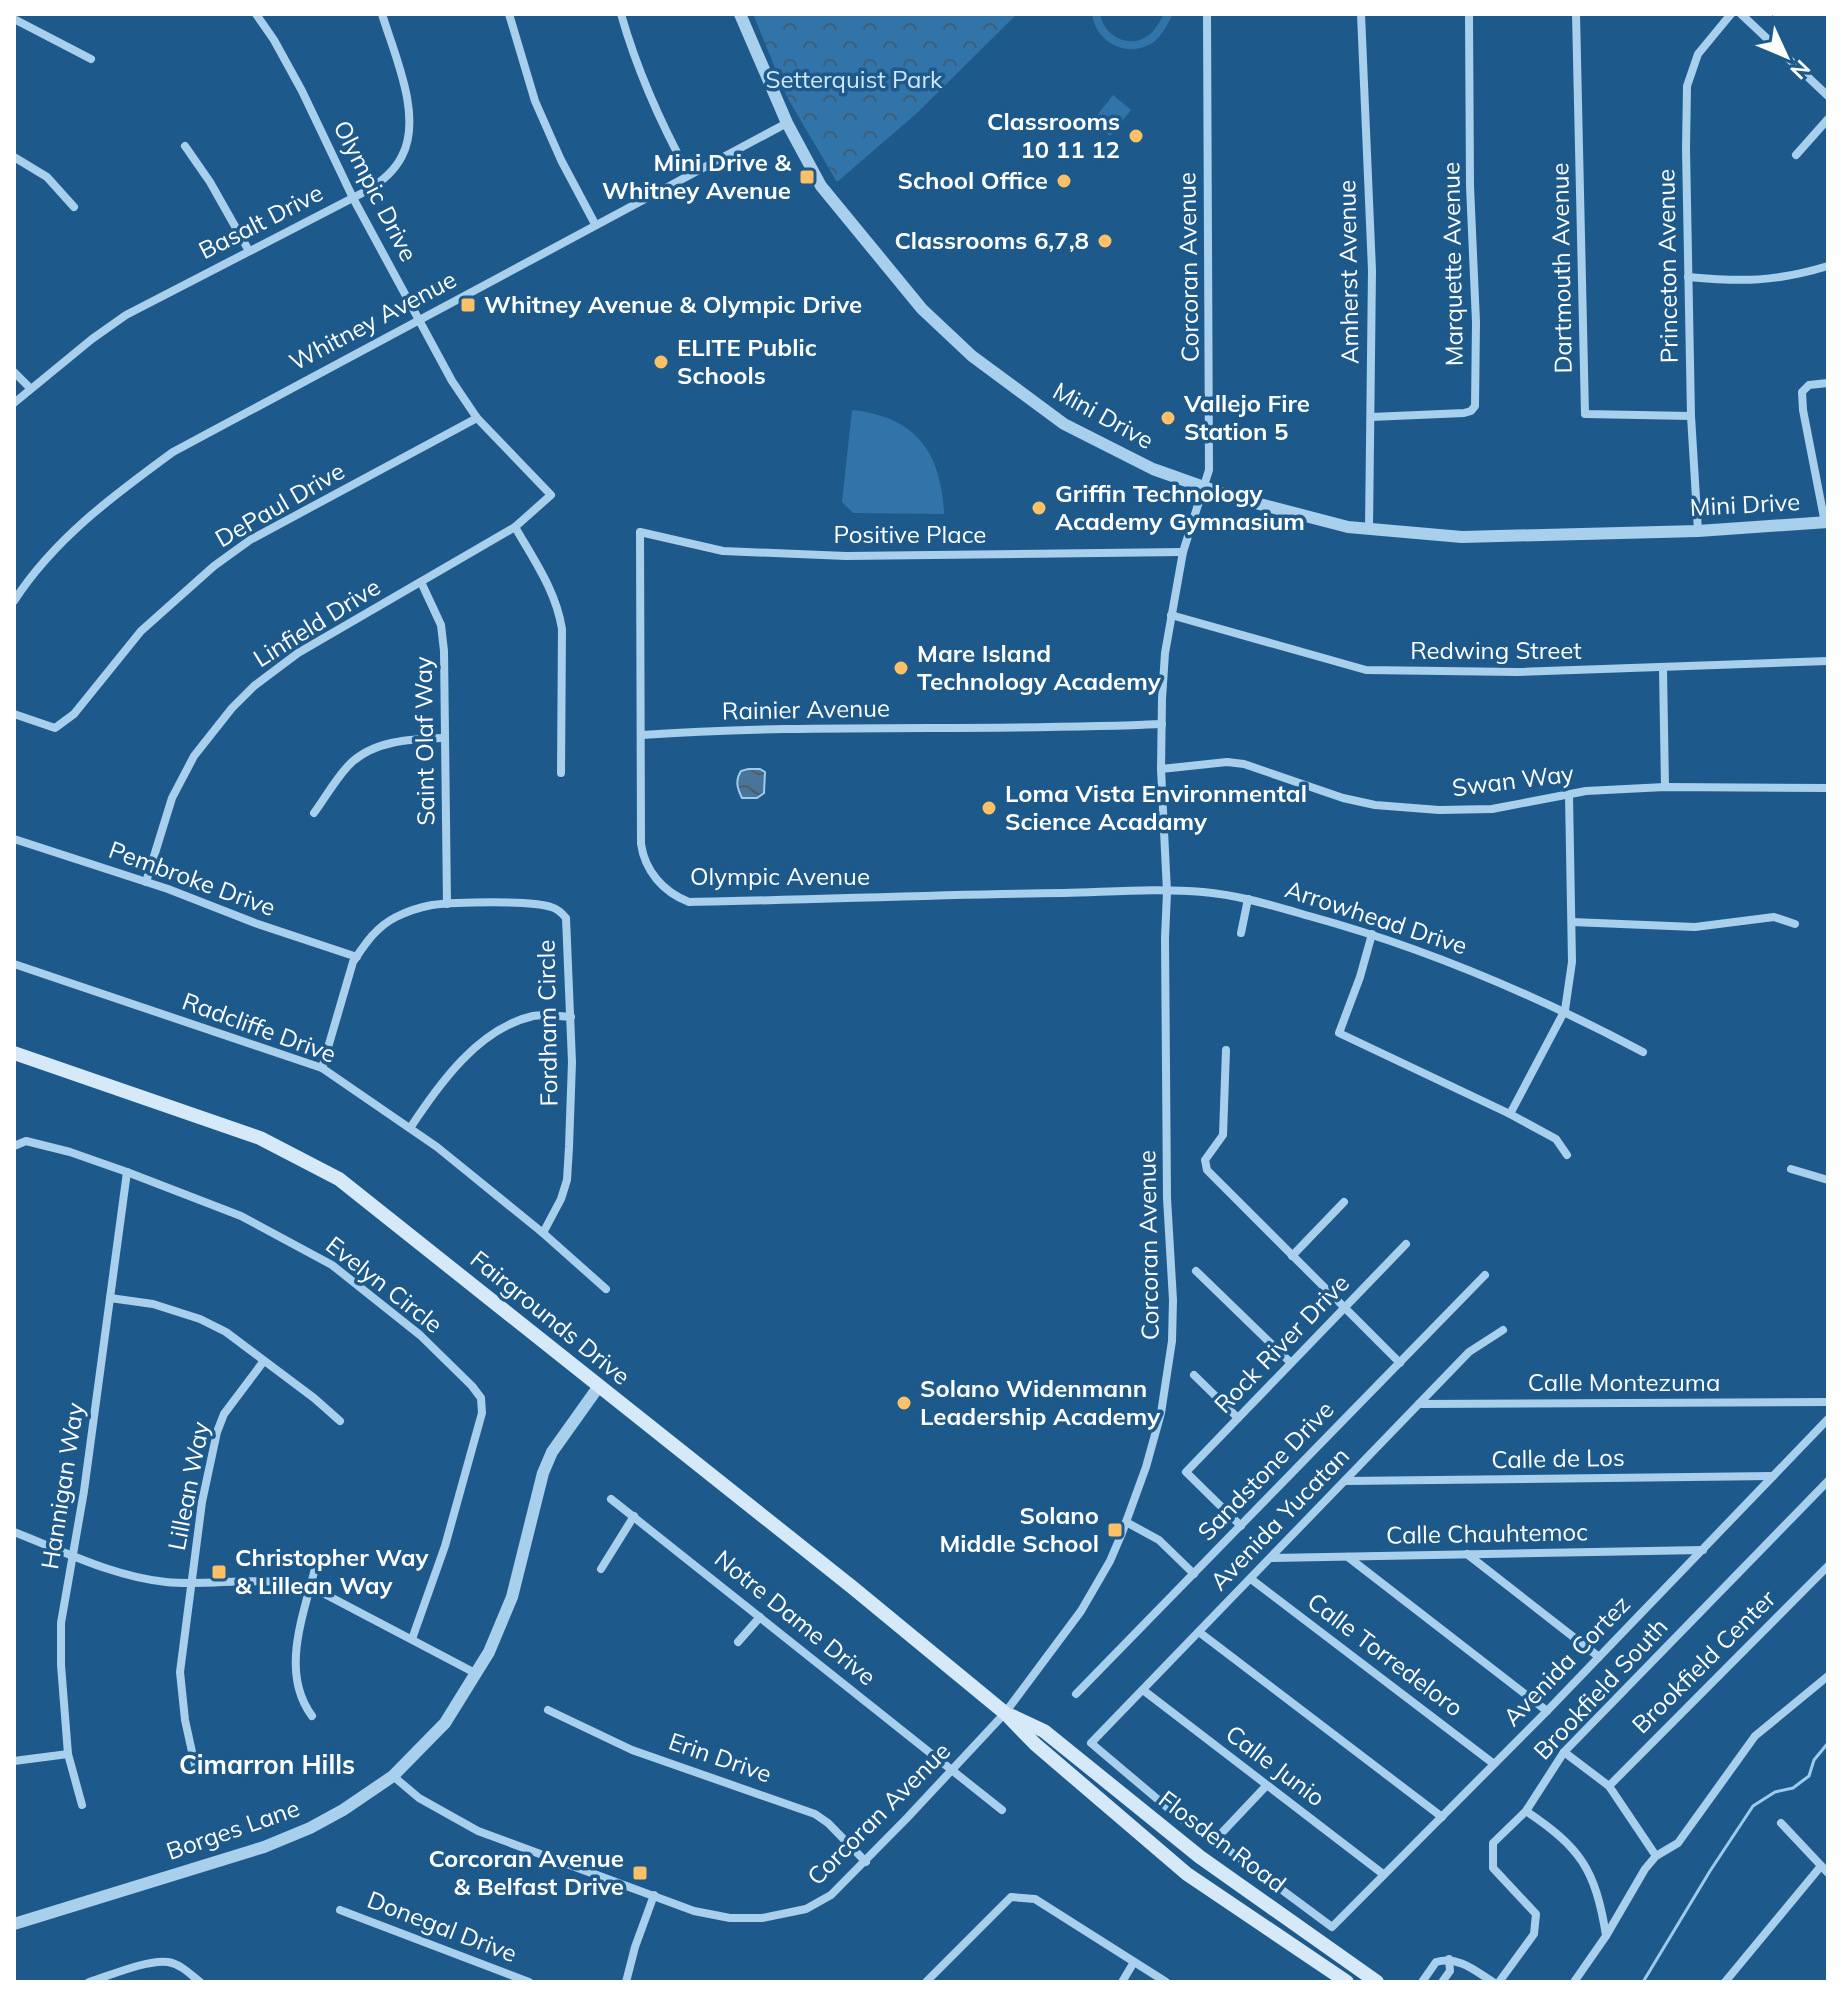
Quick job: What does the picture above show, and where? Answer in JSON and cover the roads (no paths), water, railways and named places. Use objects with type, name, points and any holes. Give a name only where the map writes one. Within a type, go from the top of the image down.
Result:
[{"type":"main road","name":"Fairgrounds Drive","points":[[14,1053],[260,1138],[339,1179],[852,1587],[1005,1713],[1035,1744]]},
{"type":"main road","name":"Fairgrounds Drive","points":[[1005,1713],[1044,1731]]},
{"type":"main road","name":"Flosden Road","points":[[1044,1731],[1200,1857],[1377,1982]]},
{"type":"main road","name":"Flosden Road","points":[[1035,1744],[1187,1874],[1347,1982]]},
{"type":"street","name":"Olympic Drive","points":[[256,14],[302,91],[353,198],[452,381],[477,418],[551,495],[515,527]]},
{"type":"street","name":"Basalt Drive","points":[[14,403],[126,315],[372,188],[390,174],[403,155],[410,131],[399,63],[382,14]]},
{"type":"street","points":[[509,14],[535,101],[561,160],[595,224]]},
{"type":"street","points":[[621,14],[632,54],[689,175]]},
{"type":"street","name":"Mini Drive","points":[[740,14],[787,123],[821,186],[922,309],[972,356],[1064,424],[1153,469],[1229,496],[1348,527],[1462,537],[1698,531],[1826,522]]},
{"type":"street","name":"Corcoran Avenue","points":[[393,1776],[419,1798],[478,1831],[704,1914],[730,1918],[772,1917],[806,1909],[822,1901],[866,1862],[1005,1713],[1081,1611],[1110,1561],[1126,1522],[1161,1413],[1172,1341],[1173,1300],[1167,1198],[1167,892],[1162,724],[1165,653],[1171,615],[1183,552],[1209,470],[1207,14]]},
{"type":"street","name":"Amherst Avenue","points":[[1361,14],[1372,270],[1369,529]]},
{"type":"street","name":"Marquette Avenue","points":[[1371,417],[1464,413],[1475,406],[1469,14]]},
{"type":"street","name":"Dartmouth Avenue","points":[[1576,14],[1585,414],[1691,416]]},
{"type":"street","name":"Princeton Avenue","points":[[1698,531],[1691,416],[1687,86],[1698,54],[1731,14]]},
{"type":"street","points":[[1741,14],[1828,96]]},
{"type":"street","points":[[14,19],[91,59]]},
{"type":"street","points":[[1796,155],[1828,119]]},
{"type":"street","name":"Whitney Avenue","points":[[14,601],[51,552],[94,511],[173,452],[787,123]]},
{"type":"street","points":[[185,146],[210,182],[249,251]]},
{"type":"street","points":[[14,157],[47,177],[74,207]]},
{"type":"street","points":[[1688,277],[1764,281],[1828,266]]},
{"type":"street","points":[[14,372],[30,388]]},
{"type":"street","points":[[1826,522],[1802,392],[1809,385],[1828,383]]},
{"type":"street","name":"DePaul Drive","points":[[14,714],[55,728],[74,714],[141,631],[214,566],[250,540],[477,418]]},
{"type":"street","points":[[515,527],[559,610],[562,629],[561,773]]},
{"type":"street","name":"Linfield Drive","points":[[146,882],[172,798],[194,756],[254,686],[298,653],[515,527]]},
{"type":"street","name":"Positive Place","points":[[640,532],[723,551],[860,557],[1183,552]]},
{"type":"street","name":"Olympic Avenue","points":[[640,532],[641,844],[643,860],[665,888],[689,902],[975,893],[1167,892]]},
{"type":"street","name":"Saint Olaf Way","points":[[421,582],[441,625],[444,651],[447,904]]},
{"type":"street","name":"Redwing Street","points":[[1171,615],[1366,670],[1518,672],[1828,661]]},
{"type":"street","points":[[1663,669],[1665,787]]},
{"type":"street","name":"Rainier Avenue","points":[[642,735],[786,729],[1162,724]]},
{"type":"street","points":[[314,813],[348,766],[365,752],[411,739],[444,738]]},
{"type":"street","name":"Swan Way","points":[[1161,769],[1227,762],[1244,764],[1343,798],[1375,805],[1439,810],[1492,809],[1586,791],[1665,787],[1828,788]]},
{"type":"street","points":[[1510,1114],[1565,1010],[1572,962],[1569,795]]},
{"type":"street","name":"Pembroke Drive","points":[[14,839],[357,957]]},
{"type":"street","name":"Arrowhead Drive","points":[[1167,892],[1202,892],[1248,899],[1426,952],[1565,1010],[1643,1052]]},
{"type":"street","points":[[1241,933],[1248,899]]},
{"type":"street","name":"Fordham Circle","points":[[322,1068],[357,957],[375,933],[395,918],[430,905],[447,904],[535,903],[553,907],[562,913],[566,918],[572,1062],[567,1180],[543,1233]]},
{"type":"street","points":[[1572,922],[1695,927],[1774,917],[1795,924]]},
{"type":"street","points":[[1372,934],[1339,1033],[1510,1114],[1556,1139],[1567,1155]]},
{"type":"street","name":"Radcliffe Drive","points":[[14,964],[322,1068],[410,1128],[543,1233],[606,1289]]},
{"type":"street","points":[[410,1128],[450,1074],[493,1033],[534,1016],[571,1017]]},
{"type":"street","points":[[1226,1050],[1223,1135],[1205,1160],[1207,1170],[1400,1363]]},
{"type":"street","name":"Evelyn Circle","points":[[14,1146],[26,1141],[70,1152],[241,1216],[332,1265],[420,1335],[472,1386],[481,1398],[482,1413],[445,1546],[412,1639]]},
{"type":"street","points":[[1791,1169],[1828,1180]]},
{"type":"street","name":"Hannigan Way","points":[[82,1805],[68,1754],[61,1623],[127,1172]]},
{"type":"street","points":[[1292,1256],[1344,1202]]},
{"type":"street","name":"Rock River Drive","points":[[1241,1526],[1186,1472],[1406,1244]]},
{"type":"street","points":[[1196,1271],[1291,1363]]},
{"type":"street","name":"Sandstone Drive","points":[[1076,1694],[1485,1275]]},
{"type":"street","points":[[110,1298],[153,1304],[200,1319],[226,1332],[340,1421]]},
{"type":"street","name":"Avenida Yucatan","points":[[1215,1840],[1181,1819],[1091,1743],[1469,1352],[1503,1330]]},
{"type":"street","name":"Lillean Way","points":[[196,1770],[185,1720],[180,1672],[202,1502],[217,1432],[231,1404],[263,1362]]},
{"type":"street","points":[[1194,1375],[1238,1418]]},
{"type":"street","name":"Borges Lane","points":[[14,1924],[264,1847],[343,1810],[393,1776],[445,1723],[477,1674],[498,1634],[512,1597],[543,1473],[552,1452],[599,1386]]},
{"type":"street","name":"Calle Montezuma","points":[[1419,1404],[1828,1402]]},
{"type":"street","name":"Avenida Cortez","points":[[1215,1840],[1332,1927],[1547,1711],[1828,1419]]},
{"type":"street","name":"Calle de Los","points":[[1345,1481],[1773,1476]]},
{"type":"street","name":"Brookfield South","points":[[1499,1982],[1534,1934],[1536,1914],[1493,1868],[1493,1843],[1526,1811],[1564,1752],[1828,1481]]},
{"type":"street","name":"Notre Dame Drive","points":[[611,1499],[1002,1810]]},
{"type":"street","points":[[601,1569],[634,1516]]},
{"type":"street","points":[[1126,1522],[1159,1540],[1194,1574]]},
{"type":"street","points":[[14,1532],[130,1576],[192,1583],[269,1579],[296,1583],[477,1674]]},
{"type":"street","name":"Calle Chauhtemoc","points":[[1272,1558],[1703,1550]]},
{"type":"street","points":[[1467,1554],[1599,1657]]},
{"type":"street","points":[[1347,1557],[1547,1711]]},
{"type":"street","points":[[312,1716],[301,1701],[296,1684],[297,1639],[317,1560]]},
{"type":"street","name":"Brookfield Center","points":[[1609,1786],[1828,1566]]},
{"type":"street","name":"Calle Torredeloro","points":[[1251,1579],[1494,1764]]},
{"type":"street","points":[[738,1642],[760,1617]]},
{"type":"street","points":[[1199,1632],[1442,1817]]},
{"type":"street","points":[[1574,1982],[1606,1936],[1645,1869],[1656,1856],[1678,1843],[1755,1736],[1828,1676]]},
{"type":"street","name":"Calle Junio","points":[[1143,1690],[1383,1874]]},
{"type":"street","name":"Erin Drive","points":[[548,1710],[632,1750],[815,1814],[866,1862]]},
{"type":"street","points":[[1564,1752],[1609,1786],[1656,1856]]},
{"type":"street","points":[[14,1761],[68,1754]]},
{"type":"street","points":[[1215,1840],[1267,1785]]},
{"type":"street","points":[[1526,1811],[1552,1828],[1580,1856],[1599,1893],[1606,1936]]},
{"type":"street","points":[[1781,1823],[1828,1873]]},
{"type":"street","points":[[1725,1982],[1821,1866]]},
{"type":"street","points":[[626,1982],[654,1895]]},
{"type":"street","points":[[926,1982],[1011,1897],[1035,1899],[1166,1982]]},
{"type":"street","name":"Donegal Drive","points":[[340,1910],[523,1981]]},
{"type":"street","points":[[1442,1982],[1450,1971],[1449,1959]]},
{"type":"street","points":[[1422,1982],[1436,1962],[1449,1959],[1464,1963],[1493,1982]]},
{"type":"street","points":[[89,1982],[167,1962],[179,1966],[200,1982]]},
{"type":"street","points":[[1122,1982],[1134,1962]]},
{"type":"water","points":[[748,769],[765,772],[764,793],[757,798],[742,798],[739,791],[739,774]]},
{"type":"waterway","points":[[1643,1982],[1753,1806],[1775,1792],[1793,1788],[1809,1776],[1814,1760],[1828,1743]]},
{"type":"place","name":"Classrooms 10 11 12","points":[[1136,136]]},
{"type":"place","name":"Mini Drive & Whitney Avenue","points":[[807,177]]},
{"type":"place","name":"School Office","points":[[1064,181]]},
{"type":"place","name":"Classrooms 6,7,8","points":[[1105,241]]},
{"type":"place","name":"Whitney Avenue & Olympic Drive","points":[[468,305]]},
{"type":"place","name":"ELITE Public Schools","points":[[661,362]]},
{"type":"place","name":"Vallejo Fire Station 5","points":[[1168,418]]},
{"type":"place","name":"Griffin Technology Academy Gymnasium","points":[[1039,508]]},
{"type":"place","name":"Mare Island Technology Academy","points":[[901,668]]},
{"type":"place","name":"Loma Vista Environmental Science Acadamy","points":[[989,808]]},
{"type":"place","name":"Solano Widenmann Leadership Academy","points":[[904,1403]]},
{"type":"place","name":"Solano Middle School","points":[[1115,1530]]},
{"type":"place","name":"Christopher Way & Lillean Way","points":[[219,1572]]},
{"type":"place","name":"Corcoran Avenue & Belfast Drive","points":[[640,1873]]},
{"type":"district","name":"Cimarron Hills","points":[[267,1765]]},
{"type":"park label","name":"Setterquist Park","points":[[854,80]]}]
